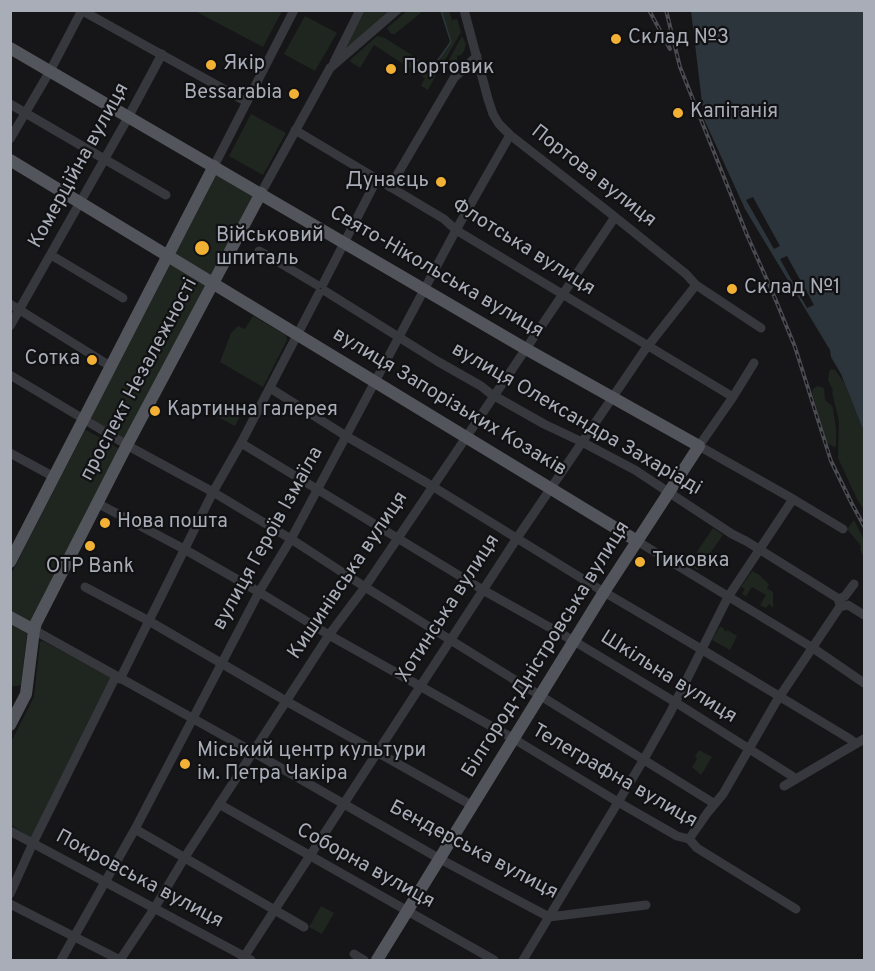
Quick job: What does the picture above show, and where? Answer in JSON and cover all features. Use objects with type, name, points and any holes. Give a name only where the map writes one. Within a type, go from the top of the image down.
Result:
[{"type":"main road","name":"Свято-Нікольська вулиця","points":[[10,48],[526,349],[699,446]]},
{"type":"main road","name":"вулиця Запорізьких Козаків","points":[[10,160],[637,541]]},
{"type":"main road","name":"проспект Незалежності","points":[[10,562],[14,545],[54,477],[214,166]]},
{"type":"main road","name":"проспект Незалежності","points":[[10,725],[26,694],[34,630],[127,445],[261,193]]},
{"type":"main road","name":"Білгород-Дністровська вулиця","points":[[377,960],[604,592],[699,446]]},
{"type":"main road","name":"Бендерська вулиця","points":[[10,617],[34,630]]},
{"type":"street","name":"проспект Незалежності","points":[[214,166],[294,10]]},
{"type":"street","name":"проспект Незалежності","points":[[261,193],[333,64],[360,10]]},
{"type":"street","name":"проспект Незалежності","points":[[333,64],[397,10]]},
{"type":"street","name":"Портова вулиця","points":[[464,10],[493,114],[499,124],[686,274],[696,285],[761,328]]},
{"type":"street","points":[[10,139],[82,11],[247,102]]},
{"type":"street","name":"Комерційна вулиця","points":[[10,326],[105,160],[162,54]]},
{"type":"street","points":[[390,187],[454,78],[477,56]]},
{"type":"street","points":[[10,104],[166,195]]},
{"type":"street","name":"Флотська вулиця","points":[[295,130],[733,397]]},
{"type":"street","name":"вулиця Героїв Ізмаїла","points":[[61,960],[135,829],[221,662],[291,539],[456,230],[510,135]]},
{"type":"street","points":[[10,894],[33,843],[118,677],[377,179]]},
{"type":"street","name":"Кишинівська вулиця","points":[[120,960],[329,635],[365,587],[615,217]]},
{"type":"street","name":"вулиця Олександра Захаріаді","points":[[259,251],[494,395],[544,424],[635,470],[732,534],[747,541],[864,615]]},
{"type":"street","points":[[51,255],[123,298]]},
{"type":"street","name":"Хотинська вулиця","points":[[246,959],[275,910],[517,538],[647,346],[696,285]]},
{"type":"street","points":[[10,304],[110,366]]},
{"type":"street","name":"Білгород-Дністровська вулиця","points":[[699,446],[754,363]]},
{"type":"street","points":[[10,375],[83,420],[213,492],[291,539],[715,804]]},
{"type":"street","points":[[270,388],[604,592],[850,739],[860,741]]},
{"type":"street","name":"Шкільна вулиця","points":[[241,443],[483,590],[675,702],[795,780]]},
{"type":"street","name":"Свято-Нікольська вулиця","points":[[699,446],[843,529]]},
{"type":"street","points":[[10,453],[54,477]]},
{"type":"street","points":[[523,960],[644,759],[728,597],[793,499]]},
{"type":"street","name":"Телеграфна вулиця","points":[[97,504],[184,549],[329,635],[514,739],[677,836],[689,839],[697,848],[796,909]]},
{"type":"street","name":"вулиця Запорізьких Козаків","points":[[637,541],[813,648],[864,683]]},
{"type":"street","points":[[689,839],[723,794],[780,697],[854,584]]},
{"type":"street","points":[[85,587],[149,621],[473,806]]},
{"type":"street","name":"Бендерська вулиця","points":[[34,630],[440,859],[549,917],[646,905]]},
{"type":"street","points":[[784,786],[860,741]]},
{"type":"street","name":"Соборна вулиця","points":[[219,804],[494,960]]},
{"type":"street","points":[[135,829],[304,927]]},
{"type":"street","name":"Покровська вулиця","points":[[10,831],[246,959]]},
{"type":"street","points":[[10,904],[120,960]]},
{"type":"street","points":[[354,954],[364,960]]},
{"type":"shaded area","points":[[195,11],[282,11],[263,47]]},
{"type":"shaded area","points":[[365,11],[393,11],[347,49],[345,48]]},
{"type":"shaded area","points":[[407,11],[423,11],[395,34],[391,34],[387,28]]},
{"type":"shaded area","points":[[440,11],[449,11],[452,20],[457,19],[461,32],[441,67],[439,59],[450,41]]},
{"type":"shaded area","points":[[691,11],[864,11],[864,432],[830,350],[745,209],[704,119]]},
{"type":"shaded area","points":[[305,16],[337,33],[315,71],[284,54]]},
{"type":"shaded area","points":[[377,36],[385,38],[439,70],[428,90],[421,86],[425,78],[374,45],[360,68],[349,61]]},
{"type":"shaded area","points":[[462,36],[466,44],[464,51],[457,56],[457,63],[453,70],[445,70],[444,69]]},
{"type":"shaded area","points":[[251,114],[286,133],[263,175],[229,156]]},
{"type":"shaded area","points":[[217,173],[254,195],[210,276],[175,255]]},
{"type":"shaded area","points":[[171,263],[206,284],[127,445],[86,414],[116,369]]},
{"type":"shaded area","points":[[253,316],[286,335],[287,340],[263,387],[220,362],[231,333],[238,326],[245,329]]},
{"type":"shaded area","points":[[831,369],[835,370],[844,382],[864,432],[864,510],[838,458],[839,421],[833,390],[828,380]]},
{"type":"shaded area","points":[[818,386],[824,388],[825,400],[833,409],[836,429],[836,446],[834,447],[827,443],[812,392]]},
{"type":"shaded area","points":[[222,404],[241,414],[235,426],[216,416]]},
{"type":"shaded area","points":[[85,430],[118,448],[119,451],[32,622],[11,612],[10,576]]},
{"type":"shaded area","points":[[854,520],[864,540],[864,558],[861,546],[847,529]]},
{"type":"shaded area","points":[[713,528],[723,535],[698,570],[688,565]]},
{"type":"shaded area","points":[[752,571],[769,584],[767,588],[773,592],[773,608],[769,604],[766,608],[760,605],[766,595],[752,587],[746,596],[742,594],[745,589],[741,587]]},
{"type":"shaded area","points":[[11,624],[27,632],[21,685],[11,687]]},
{"type":"shaded area","points":[[720,626],[726,632],[727,630],[737,636],[730,650],[712,640]]},
{"type":"shaded area","points":[[43,641],[110,678],[30,837],[11,825],[10,744],[34,697],[40,642]]},
{"type":"shaded area","points":[[699,750],[712,757],[701,775],[692,767]]},
{"type":"shaded area","points":[[321,906],[334,913],[322,934],[309,927]]},
{"type":"pier","points":[[753,197],[780,246],[774,249],[746,200]]},
{"type":"pier","points":[[787,256],[814,305],[807,308],[780,259]]},
{"type":"waterway","points":[[438,60],[451,42],[441,10]]},
{"type":"waterway","points":[[420,73],[433,68]]},
{"type":"railway","points":[[649,10],[670,49]]},
{"type":"railway","points":[[666,10],[680,67],[747,235],[795,347],[831,461],[864,526]]},
{"type":"place","name":"Склад №3","points":[[616,39]]},
{"type":"place","name":"Якір","points":[[211,65]]},
{"type":"place","name":"Портовик","points":[[391,69]]},
{"type":"place","name":"Bessarabia","points":[[294,94]]},
{"type":"place","name":"Капітанія","points":[[678,113]]},
{"type":"place","name":"Дунаєць","points":[[441,182]]},
{"type":"place","name":"Військовий шпиталь","points":[[202,248]]},
{"type":"place","name":"Склад №1","points":[[732,289]]},
{"type":"place","name":"Сотка","points":[[92,360]]},
{"type":"place","name":"Картинна галерея","points":[[155,411]]},
{"type":"place","name":"Нова пошта","points":[[105,523]]},
{"type":"place","name":"OTP Bank","points":[[90,546]]},
{"type":"place","name":"Тиковка","points":[[640,562]]},
{"type":"place","name":"Міський центр культури ім. Петра Чакіра","points":[[185,764]]}]
